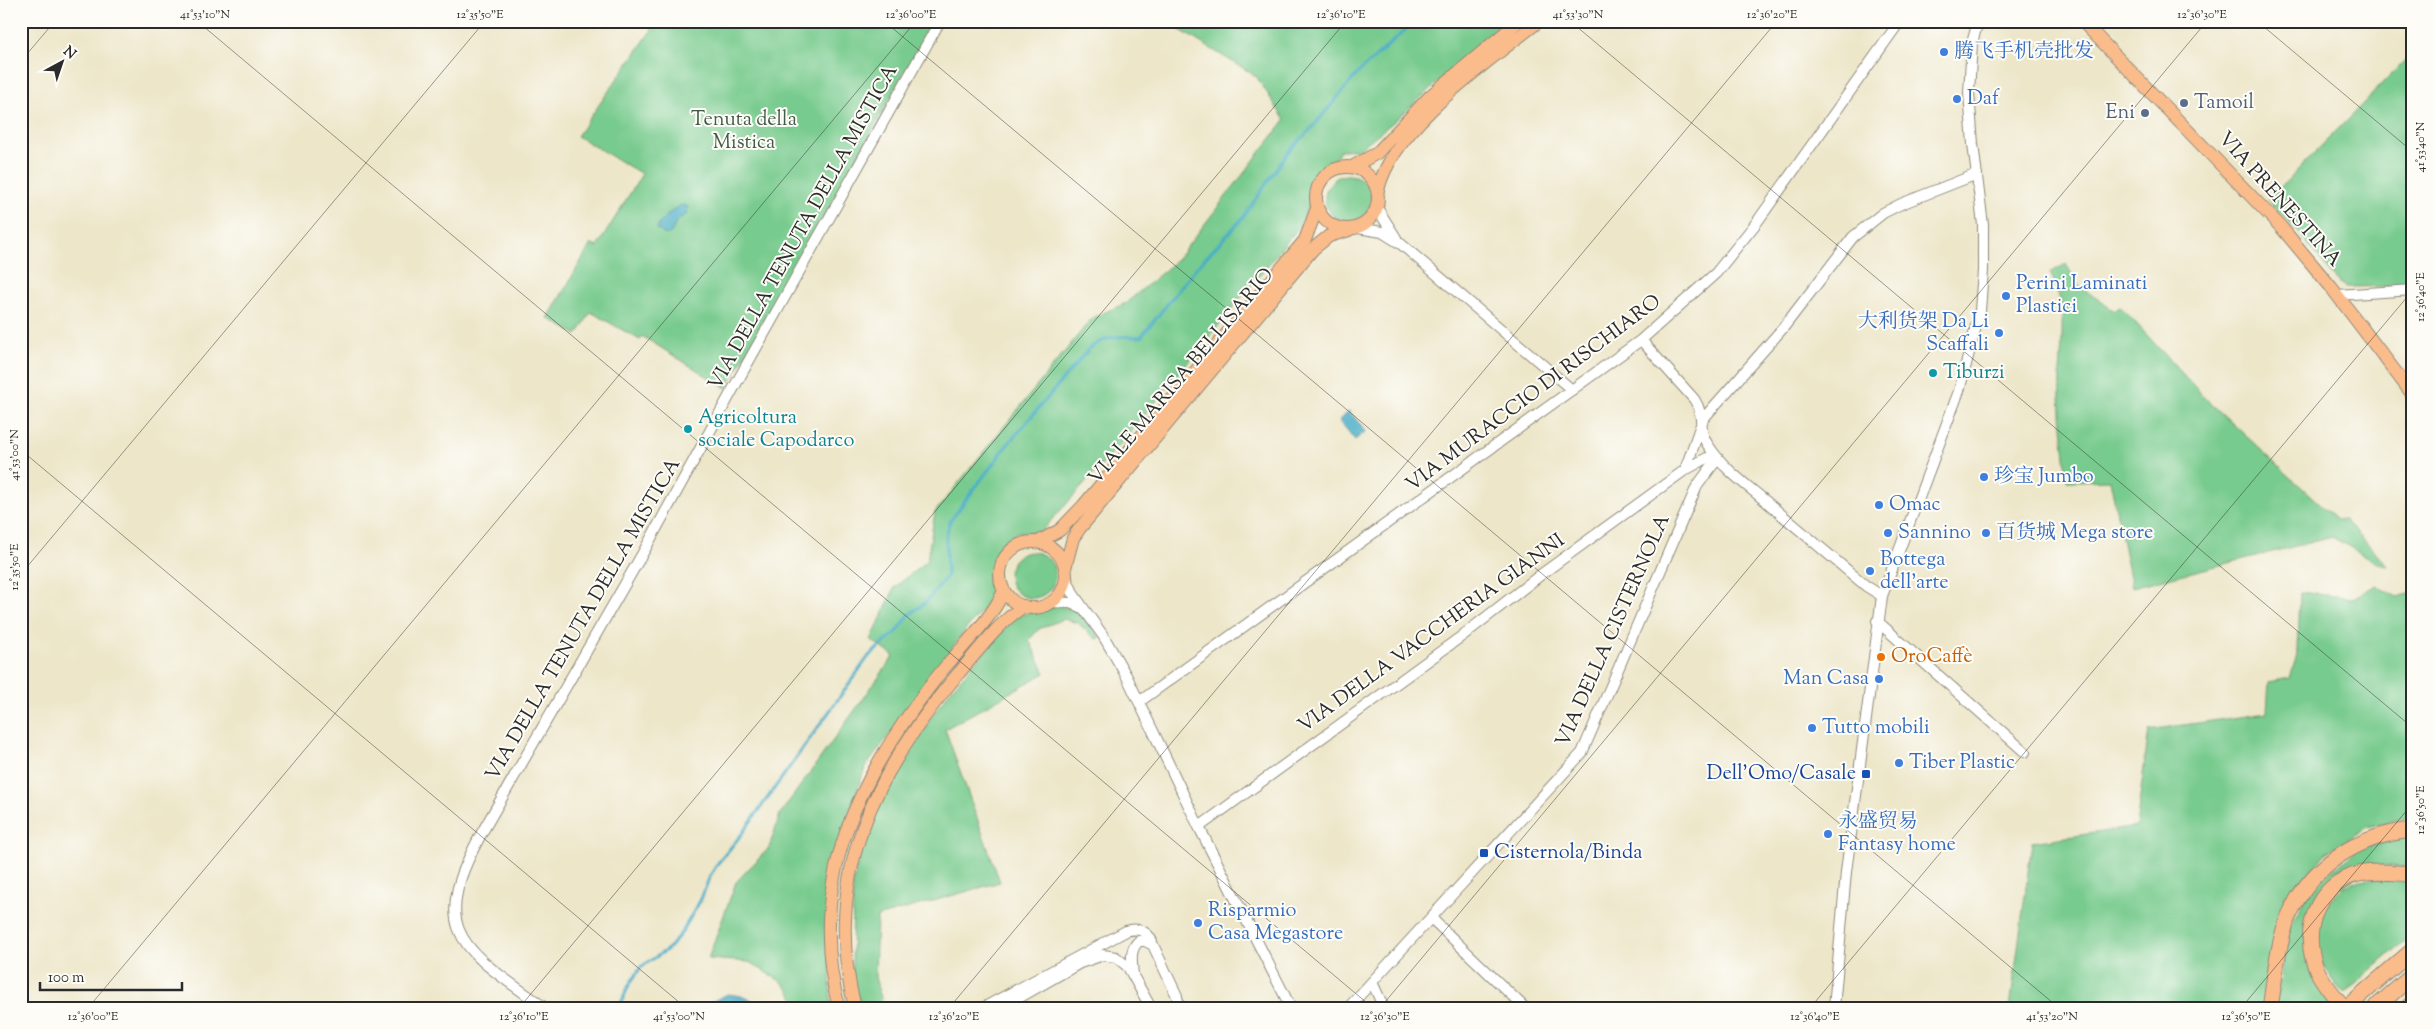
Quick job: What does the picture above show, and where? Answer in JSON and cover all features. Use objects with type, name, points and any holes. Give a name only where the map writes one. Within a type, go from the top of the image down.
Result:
[{"type":"highway","points":[[2270,1008],[2274,974],[2286,926],[2296,903],[2310,883],[2332,859],[2351,848],[2385,835],[2413,830]]},
{"type":"highway","points":[[2413,874],[2382,872],[2356,874],[2342,880],[2323,898],[2312,921],[2311,940],[2317,970],[2345,1008],[2413,950]]},
{"type":"highway","points":[[2375,1008],[2413,975]]},
{"type":"highway","points":[[2407,1008],[2413,1003]]},
{"type":"main road","points":[[1519,21],[1430,96],[1377,153],[1352,167],[1335,169],[1324,177],[1317,193],[1318,208],[1330,224],[1338,228],[1353,229],[1369,220],[1377,208],[1378,190],[1385,167],[1392,155],[1416,126],[1457,88],[1538,21]]},
{"type":"main road","name":"VIA PRENESTINA","points":[[2082,21],[2260,204],[2337,295],[2413,395]]},
{"type":"main road","points":[[1352,167],[1368,174],[1378,190]]},
{"type":"main road","name":"VIALE MARISA BELLISARIO","points":[[1038,542],[1060,530],[1083,506],[1305,240],[1318,208]]},
{"type":"main road","name":"VIALE MARISA BELLISARIO","points":[[1065,572],[1073,538],[1080,528],[1313,249],[1329,236],[1353,229]]},
{"type":"main road","points":[[1038,542],[1056,551],[1065,572],[1059,595],[1052,602],[1043,606],[1024,606],[1016,603],[1004,591],[1000,571],[1009,552],[1022,544],[1038,542]]},
{"type":"main road","points":[[837,1008],[830,969],[828,918],[833,878],[846,828],[861,792],[904,722],[941,672],[992,612],[1004,591]]},
{"type":"main road","points":[[855,1008],[845,951],[844,910],[850,870],[868,812],[897,756],[930,709],[1003,622],[1024,606]]},
{"type":"street","name":"VIA DELLA TENUTA DELLA MISTICA","points":[[545,1008],[490,968],[460,934],[454,910],[464,868],[480,836],[644,552],[737,382],[940,21]]},
{"type":"street","name":"VIA MURACCIO DI RISCHIARO","points":[[1139,702],[1641,340],[1716,273],[1757,222],[1900,21]]},
{"type":"street","points":[[1834,1008],[1846,872],[1877,621],[1882,596],[1948,421],[1971,352],[1979,317],[1983,279],[1982,209],[1973,144],[1970,73],[1972,39],[1978,21]]},
{"type":"street","points":[[1699,482],[1685,470],[1703,419],[1783,328],[1853,237],[1882,214],[1948,184],[1977,174]]},
{"type":"street","points":[[1377,208],[1401,244]]},
{"type":"street","points":[[1353,229],[1382,232],[1401,244],[1572,390]]},
{"type":"street","points":[[2337,295],[2412,290]]},
{"type":"street","points":[[1641,340],[1694,399],[1703,419],[1702,434],[1718,458],[1866,586],[1882,596]]},
{"type":"street","name":"VIA DELLA VACCHERIA GIANNI","points":[[1199,827],[1462,636],[1685,470],[1707,458],[1718,458]]},
{"type":"street","name":"VIA DELLA CISTERNOLA","points":[[1348,1008],[1582,753],[1699,482],[1718,458]]},
{"type":"street","points":[[1065,572],[1083,608],[1104,637],[1139,702],[1199,827],[1291,1008]]},
{"type":"street","points":[[1052,602],[1070,602],[1083,608]]},
{"type":"street","points":[[1877,621],[2025,752]]},
{"type":"street","points":[[1431,918],[1525,1008]]},
{"type":"street","points":[[982,1008],[1126,931],[1134,929],[1144,932],[1150,937],[1177,996],[1179,1008]]},
{"type":"street","points":[[1133,974],[1132,956],[1135,945],[1139,941],[1145,940],[1153,945]]},
{"type":"street","points":[[1001,1008],[1096,956],[1106,954],[1125,963],[1151,1008]]},
{"type":"street","points":[[1372,982],[1384,1008]]},
{"type":"green space","name":"Tenuta della Mistica","points":[[658,21],[933,21],[782,293],[726,388],[642,336],[640,340],[591,312],[577,335],[548,318],[591,244],[597,247],[642,174],[577,136]]},
{"type":"green space","points":[[1165,21],[1507,21],[1397,119],[1359,149],[1340,150],[1312,197],[1299,227],[1120,445],[1040,533],[1016,532],[995,558],[999,592],[965,630],[865,768],[828,874],[831,1008],[802,1008],[782,982],[749,962],[708,959],[736,882],[769,848],[780,814],[894,656],[871,640],[895,587],[927,561],[935,512],[1092,318],[1126,303],[1177,260],[1285,120],[1256,76]]},
{"type":"green space","points":[[2413,53],[2413,286],[2347,287],[2338,282],[2298,232],[2268,200]]},
{"type":"green space","points":[[1348,175],[1361,179],[1367,185],[1371,198],[1367,211],[1361,217],[1348,221],[1335,217],[1329,211],[1325,198],[1329,185],[1335,179]]},
{"type":"green space","points":[[2066,264],[2078,285],[2113,310],[2120,306],[2206,399],[2337,520],[2343,519],[2388,565],[2378,563],[2332,537],[2132,587],[2110,480],[2067,481],[2060,396],[2062,318],[2056,287],[2050,273]]},
{"type":"green space","points":[[1037,552],[1041,553],[1051,562],[1054,566],[1054,584],[1045,594],[1037,598],[1027,598],[1019,594],[1010,584],[1009,570],[1013,562],[1023,553]]},
{"type":"green space","points":[[2376,585],[2397,597],[2413,593],[2413,818],[2367,827],[2326,853],[2291,895],[2280,917],[2263,1008],[2010,1008],[2032,842],[2136,827],[2149,730],[2267,713],[2269,682],[2290,678],[2298,651],[2300,592],[2353,598]]},
{"type":"green space","points":[[1058,606],[1078,613],[1100,638],[1096,639],[1078,623],[1063,619],[1039,629],[1029,640],[1045,673],[945,729],[1000,882],[877,917],[875,977],[884,1008],[862,1008],[854,989],[852,966],[853,884],[862,845],[894,770],[949,692],[1016,616]]},
{"type":"green space","points":[[2413,835],[2413,868],[2378,865],[2315,901],[2314,980],[2331,1005],[2328,1008],[2275,1008],[2290,927],[2303,901],[2320,880],[2359,849]]},
{"type":"green space","points":[[2371,879],[2413,882],[2413,934],[2344,994],[2335,984],[2321,961],[2316,936],[2318,924],[2323,911],[2341,888]]},
{"type":"water","points":[[683,205],[688,207],[687,214],[677,220],[671,233],[665,235],[657,229],[668,214]]},
{"type":"water","points":[[1349,411],[1366,431],[1355,440],[1339,420]]},
{"type":"water","points":[[728,994],[747,997],[764,1008],[698,1008]]},
{"type":"waterway","points":[[619,1008],[629,985],[641,967],[668,949],[682,932],[701,899],[710,876],[718,863],[741,835],[869,656],[898,631],[909,615],[926,602],[947,576],[946,536],[950,521],[1008,444],[1095,344],[1114,337],[1141,337],[1197,267],[1242,219],[1288,152],[1311,129],[1359,72],[1415,21]]},
{"type":"place","name":"腾飞手机壳批发","points":[[1944,52]]},
{"type":"place","name":"Daf","points":[[1957,99]]},
{"type":"place","name":"Tamoil","points":[[2184,103]]},
{"type":"place","name":"Eni","points":[[2145,113]]},
{"type":"place","name":"Perini Laminati Plastici","points":[[2006,296]]},
{"type":"place","name":"大利货架 Da Li Scaffali","points":[[1999,333]]},
{"type":"place","name":"Tiburzi","points":[[1933,373]]},
{"type":"place","name":"Agricoltura sociale Capodarco","points":[[688,429]]},
{"type":"place","name":"珍宝 Jumbo","points":[[1984,477]]},
{"type":"place","name":"Omac","points":[[1879,505]]},
{"type":"place","name":"Sannino","points":[[1888,533]]},
{"type":"place","name":"百货城 Mega store","points":[[1986,533]]},
{"type":"place","name":"Bottega dell'arte","points":[[1870,571]]},
{"type":"place","name":"OroCaffè","points":[[1881,657]]},
{"type":"place","name":"Man Casa","points":[[1879,679]]},
{"type":"place","name":"Tutto mobili","points":[[1812,728]]},
{"type":"place","name":"Tiber Plastic","points":[[1899,763]]},
{"type":"place","name":"Dell'Omo/Casale","points":[[1866,774]]},
{"type":"place","name":"永盛贸易 Fantasy home","points":[[1828,834]]},
{"type":"place","name":"Cisternola/Binda","points":[[1484,853]]},
{"type":"place","name":"Risparmio Casa Megastore","points":[[1198,923]]}]
